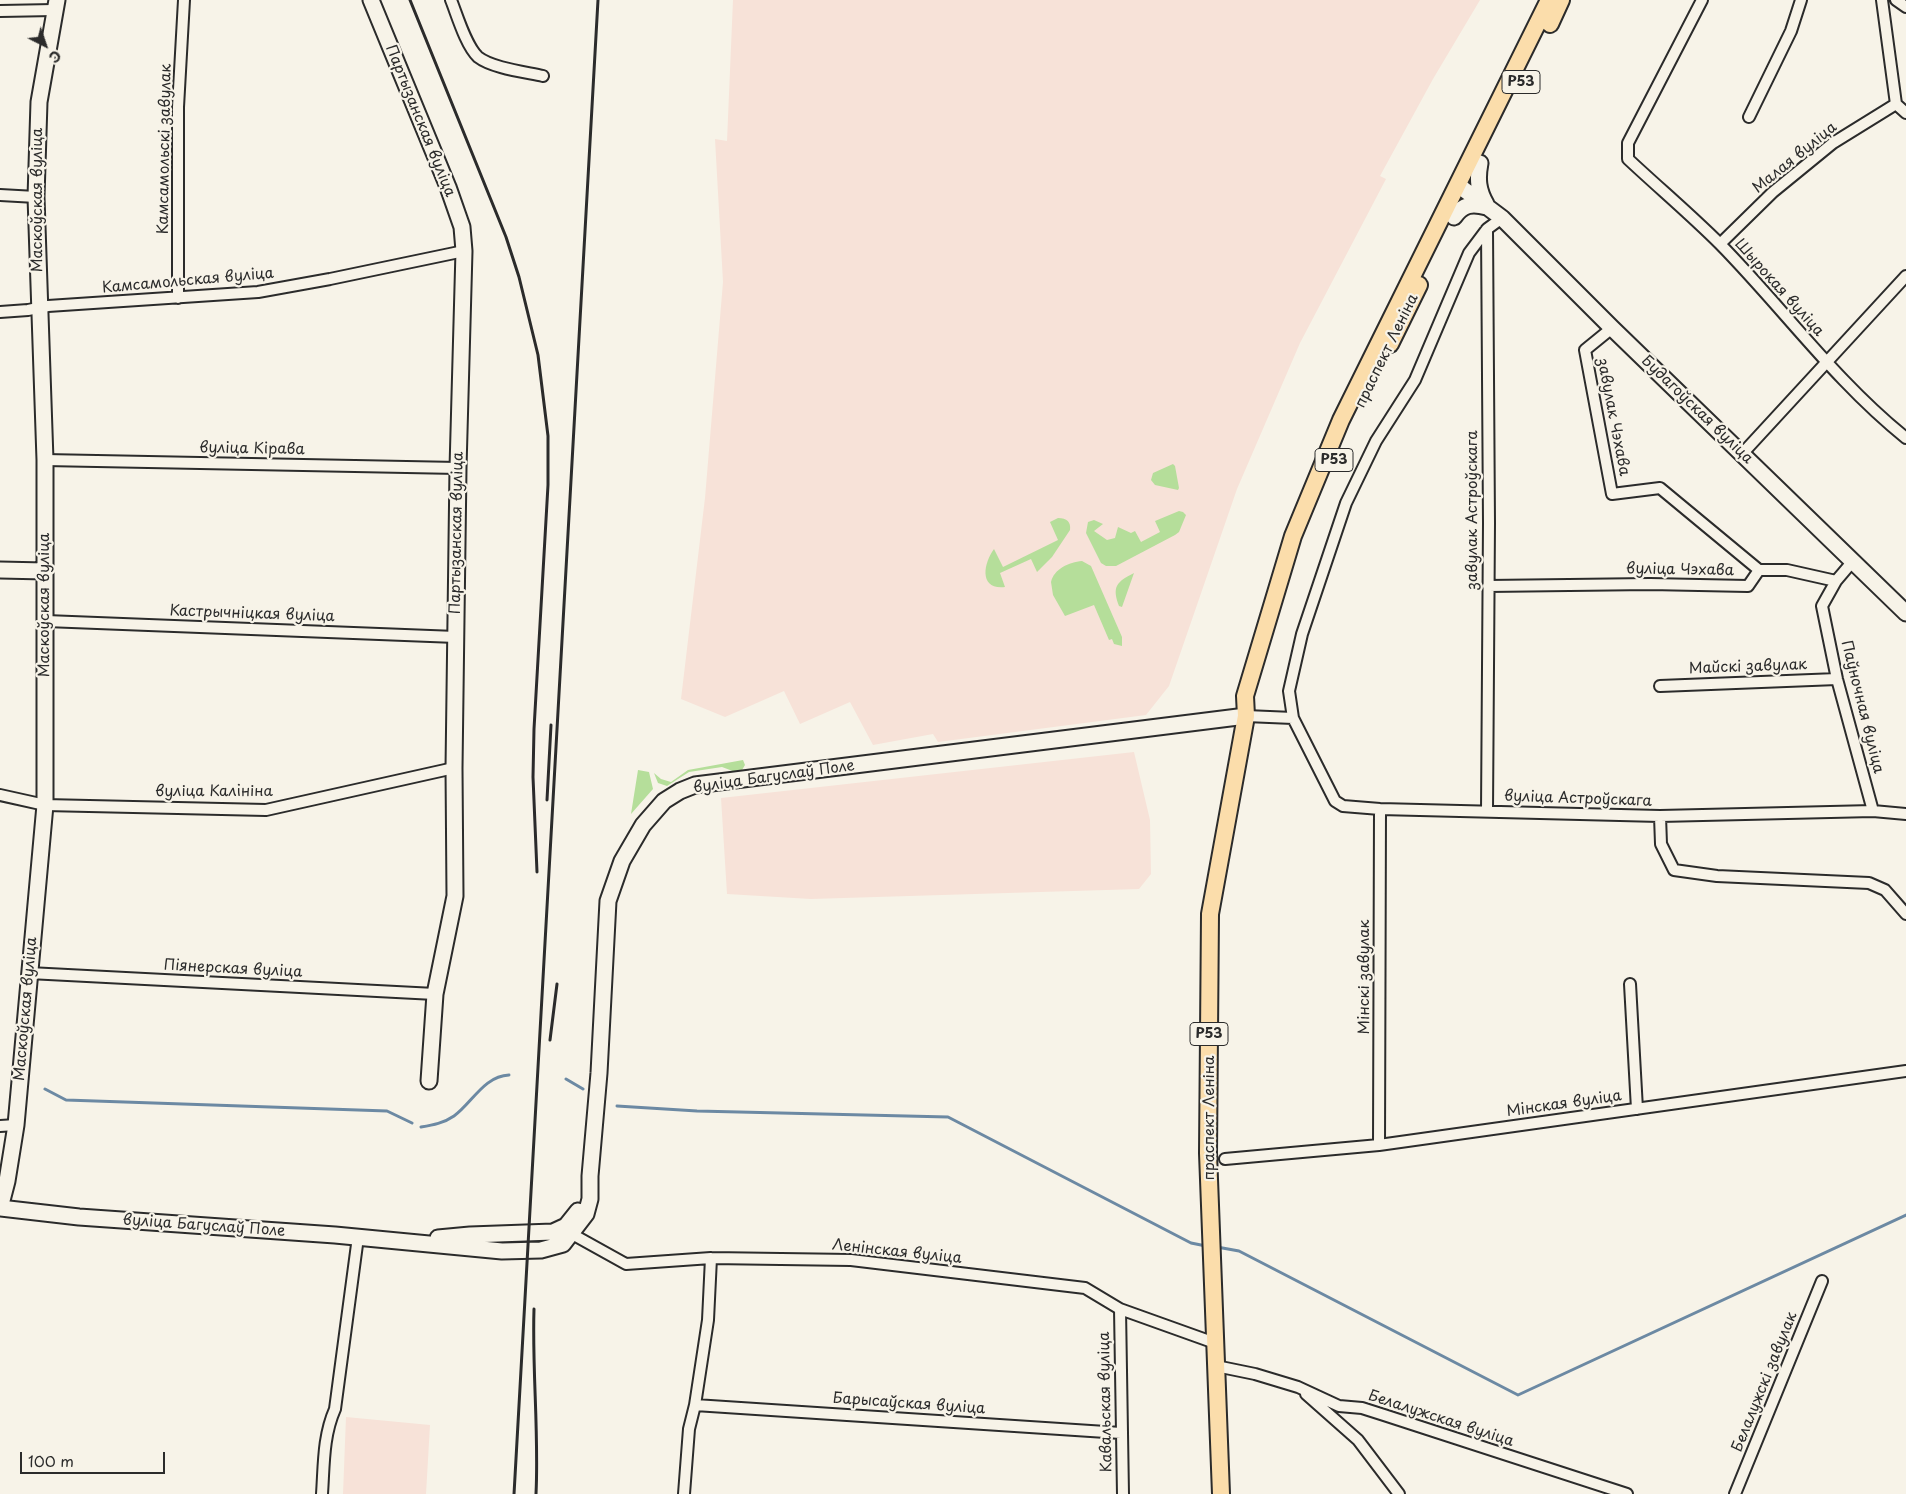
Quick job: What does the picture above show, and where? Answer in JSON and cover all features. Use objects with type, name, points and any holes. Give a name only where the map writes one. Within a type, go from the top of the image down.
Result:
[{"type":"main road","name":"Партызанская вуліца","points":[[371,0],[448,187],[462,226],[464,251],[458,468],[454,768],[455,896],[435,994],[429,1081]]},
{"type":"main road","name":"праспект Леніна","points":[[1221,1494],[1208,1153],[1210,914],[1246,716],[1245,696],[1293,536],[1311,488],[1341,420],[1394,311],[1462,188],[1549,0]]},
{"type":"main road","name":"праспект Леніна","points":[[1246,716],[1254,700],[1267,646],[1290,567],[1319,491],[1454,217],[1462,188],[1480,163],[1561,0]]},
{"type":"main road","name":"Маскоўская вуліца","points":[[0,1208],[7,1181],[16,1125],[45,805],[45,460],[38,307],[36,197],[39,102],[55,5]]},
{"type":"main road","points":[[1480,163],[1478,187],[1488,208]]},
{"type":"main road","name":"Будагоўская вуліца","points":[[1462,188],[1502,218],[1612,328],[1906,613]]},
{"type":"main road","points":[[1454,217],[1460,208],[1468,205],[1476,204],[1488,208]]},
{"type":"main road","points":[[0,570],[45,570]]},
{"type":"main road","name":"вуліца Багуслаў Поле","points":[[0,1208],[79,1217],[358,1237],[502,1251],[541,1250],[563,1244],[586,1214],[590,1199],[590,1176],[600,1073],[608,901],[622,861],[642,825],[664,801],[680,791],[696,785],[1246,716]]},
{"type":"main road","name":"вуліца Багуслаў Поле","points":[[408,1242],[470,1234],[553,1232],[566,1226],[578,1212],[590,1176]]},
{"type":"street","name":"Камсамольскі завулак","points":[[178,298],[178,107],[184,0]]},
{"type":"street","points":[[451,0],[470,46],[478,56],[489,63],[543,76]]},
{"type":"street","name":"Шырокая вуліца","points":[[1702,0],[1628,143],[1628,160],[1720,244],[1826,362],[1881,418],[1906,438]]},
{"type":"street","points":[[1749,117],[1791,31],[1801,0]]},
{"type":"street","points":[[1882,0],[1896,104],[1906,112]]},
{"type":"street","points":[[1896,0],[1906,7]]},
{"type":"street","points":[[0,11],[55,5]]},
{"type":"street","name":"Малая вуліца","points":[[1720,244],[1773,192],[1833,143],[1896,104]]},
{"type":"street","points":[[0,195],[36,197]]},
{"type":"street","points":[[1487,229],[1502,218]]},
{"type":"street","name":"завулак Астроўскага","points":[[1487,229],[1487,811]]},
{"type":"street","name":"вуліца Астроўскага","points":[[1487,229],[1469,253],[1415,380],[1376,441],[1346,503],[1302,634],[1289,691],[1293,718],[1335,800],[1343,806],[1380,809],[1660,816],[1661,844],[1674,870],[1717,876],[1869,883],[1884,890],[1906,914]]},
{"type":"street","name":"Камсамольская вуліца","points":[[0,312],[28,310],[38,307],[258,292],[464,251]]},
{"type":"street","points":[[1742,454],[1906,276]]},
{"type":"street","name":"завулак Чэхава","points":[[1612,328],[1585,350],[1612,494],[1660,488],[1759,570]]},
{"type":"street","name":"вуліца Кірава","points":[[45,460],[458,468]]},
{"type":"street","points":[[1759,570],[1787,570],[1836,581],[1853,562]]},
{"type":"street","name":"вуліца Чэхава","points":[[1488,586],[1640,584],[1748,586],[1759,570]]},
{"type":"street","name":"Паўночная вуліца","points":[[1836,581],[1822,606],[1837,679],[1873,811]]},
{"type":"street","name":"Кастрычніцкая вуліца","points":[[46,621],[456,637]]},
{"type":"street","name":"Майскі завулак","points":[[1660,686],[1837,679]]},
{"type":"street","points":[[1246,716],[1293,718]]},
{"type":"street","name":"вуліца Калініна","points":[[0,795],[45,805],[266,810],[454,768]]},
{"type":"street","name":"Мінскі завулак","points":[[1379,1145],[1380,809]]},
{"type":"street","points":[[1660,816],[1873,811],[1906,814]]},
{"type":"street","name":"Піянерская вуліца","points":[[29,972],[435,994]]},
{"type":"street","points":[[1630,984],[1638,1109]]},
{"type":"street","name":"Мінская вуліца","points":[[1224,1159],[1379,1145],[1906,1071]]},
{"type":"street","points":[[0,1126],[16,1125]]},
{"type":"street","name":"Ленінская вуліца","points":[[572,1234],[626,1264],[711,1258],[851,1260],[1085,1288],[1120,1309],[1215,1343]]},
{"type":"street","points":[[322,1494],[325,1444],[330,1421],[335,1410],[358,1237]]},
{"type":"street","points":[[684,1494],[689,1429],[695,1405],[708,1320],[711,1258]]},
{"type":"street","name":"Белалужскі завулак","points":[[1735,1494],[1822,1281]]},
{"type":"street","name":"Кавальская вуліца","points":[[1120,1309],[1123,1494]]},
{"type":"street","name":"Белалужская вуліца","points":[[1216,1366],[1255,1374],[1298,1387],[1339,1406],[1362,1408],[1627,1494]]},
{"type":"street","points":[[1298,1387],[1358,1440],[1399,1494]]},
{"type":"street","name":"Барысаўская вуліца","points":[[695,1405],[1121,1433]]},
{"type":"shaded area","points":[[733,0],[1480,0],[1433,79],[1380,176],[1386,179],[1300,343],[1237,489],[1169,686],[1146,715],[938,742],[933,734],[873,745],[850,702],[800,724],[784,691],[725,717],[681,699],[705,498],[723,282],[715,139],[727,141]]},
{"type":"shaded area","points":[[1134,752],[1150,820],[1151,874],[1139,889],[811,899],[727,894],[721,798]]},
{"type":"shaded area","points":[[346,1417],[430,1425],[426,1494],[343,1494]]},
{"type":"green space","points":[[1173,464],[1175,466],[1178,490],[1155,485],[1151,480],[1153,473]]},
{"type":"green space","points":[[1179,511],[1186,515],[1179,532],[1116,566],[1106,566],[1101,563],[1086,533],[1088,522],[1094,520],[1103,524],[1094,531],[1107,540],[1115,538],[1118,527],[1131,533],[1135,531],[1141,542],[1160,532],[1155,521]]},
{"type":"green space","points":[[1058,518],[1068,521],[1070,530],[1052,557],[1037,572],[1031,559],[1000,573],[1005,587],[997,587],[987,580],[987,562],[994,549],[1003,567],[1058,540],[1050,522]]},
{"type":"green space","points":[[1082,561],[1091,566],[1122,637],[1122,646],[1114,644],[1112,639],[1109,640],[1094,605],[1065,616],[1053,595],[1051,582],[1055,573],[1067,565]]},
{"type":"green space","points":[[1134,573],[1122,607],[1119,606],[1116,594],[1117,586],[1119,582]]},
{"type":"green space","points":[[743,760],[745,765],[738,773],[722,767],[689,772],[667,786],[658,783],[654,773],[661,779],[671,782],[688,770]]},
{"type":"green space","points":[[638,770],[649,772],[653,789],[631,814]]},
{"type":"waterway","points":[[421,1127],[438,1123],[454,1116],[485,1085],[492,1080],[509,1075]]},
{"type":"waterway","points":[[566,1079],[583,1089]]},
{"type":"waterway","points":[[45,1089],[66,1100],[387,1111],[412,1123]]},
{"type":"waterway","points":[[617,1106],[697,1111],[948,1117],[1191,1243],[1206,1246]]},
{"type":"waterway","points":[[1217,1247],[1239,1251],[1518,1395],[1906,1215]]},
{"type":"railway","points":[[410,0],[506,237],[519,277],[538,355],[548,436],[548,485],[534,729],[533,777],[537,872]]},
{"type":"railway","points":[[514,1494],[598,0]]},
{"type":"railway","points":[[547,800],[551,725]]},
{"type":"railway","points":[[550,1040],[557,984]]},
{"type":"railway","points":[[534,1309],[536,1494]]}]
